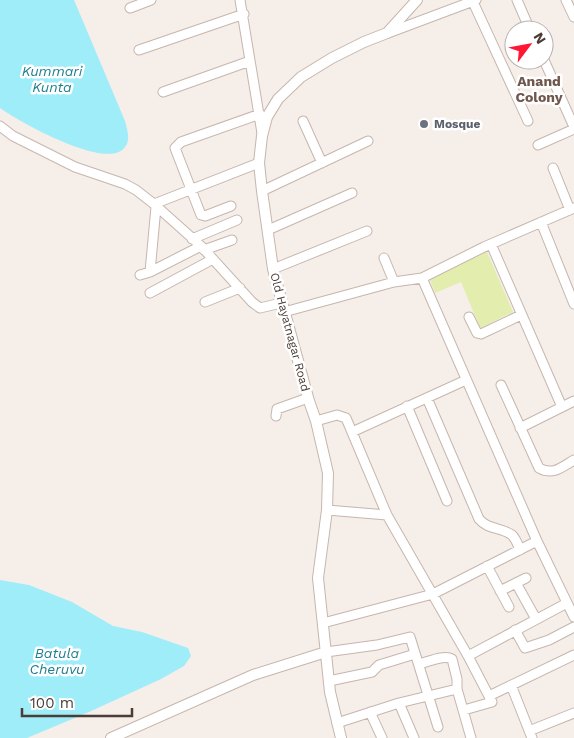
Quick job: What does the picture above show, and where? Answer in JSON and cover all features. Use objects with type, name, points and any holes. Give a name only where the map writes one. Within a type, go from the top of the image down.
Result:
[{"type":"street","points":[[130,8],[151,0]]},
{"type":"street","points":[[240,0],[244,14],[262,136]]},
{"type":"street","name":"Old Hayatnagar Road","points":[[341,738],[329,681],[318,578],[327,510],[328,473],[316,421],[273,269],[259,163],[262,136],[267,117],[278,98],[300,77],[332,58],[387,33],[418,0]]},
{"type":"street","points":[[517,0],[526,20]]},
{"type":"street","points":[[566,0],[574,17]]},
{"type":"street","points":[[387,33],[475,1],[528,121]]},
{"type":"street","points":[[139,50],[244,14]]},
{"type":"street","points":[[163,92],[250,61]]},
{"type":"street","points":[[538,145],[574,128],[548,70]]},
{"type":"street","points":[[231,206],[203,216],[200,213],[176,152],[177,144],[260,114]]},
{"type":"street","points":[[303,121],[322,163]]},
{"type":"street","points":[[0,126],[13,136],[75,167],[125,184],[155,205],[203,248],[252,302],[260,308],[283,307],[394,282],[422,278],[491,244],[572,209],[553,168]]},
{"type":"street","points":[[262,191],[368,141]]},
{"type":"street","points":[[155,205],[190,189],[259,163]]},
{"type":"street","points":[[268,230],[352,193]]},
{"type":"street","points":[[155,205],[145,274],[203,248],[232,240]]},
{"type":"street","points":[[192,239],[238,220]]},
{"type":"street","points":[[540,222],[573,299]]},
{"type":"street","points":[[273,269],[367,231]]},
{"type":"street","points":[[491,244],[562,407]]},
{"type":"street","points":[[384,258],[394,282]]},
{"type":"street","points":[[150,293],[213,259]]},
{"type":"street","points":[[422,278],[537,541],[574,618]]},
{"type":"street","points":[[205,302],[240,288]]},
{"type":"street","points":[[469,316],[477,333],[481,334],[521,314]]},
{"type":"street","points":[[352,432],[466,380]]},
{"type":"street","points":[[501,385],[539,468],[545,472],[552,472],[574,460]]},
{"type":"street","points":[[276,416],[277,409],[308,398]]},
{"type":"street","points":[[427,398],[479,519],[487,527],[511,535],[520,550]]},
{"type":"street","points":[[520,428],[574,402]]},
{"type":"street","points":[[407,406],[447,501]]},
{"type":"street","points":[[316,421],[340,415],[346,418],[387,515],[468,656],[492,702],[464,710]]},
{"type":"street","points":[[327,510],[387,515]]},
{"type":"street","points":[[323,623],[433,594],[537,541]]},
{"type":"street","points":[[486,566],[509,607]]},
{"type":"street","points":[[500,591],[526,578]]},
{"type":"street","points":[[516,584],[536,619]]},
{"type":"street","points":[[468,656],[566,603]]},
{"type":"street","points":[[515,630],[525,648],[549,640],[574,627]]},
{"type":"street","points":[[111,738],[253,675],[326,652],[377,645],[410,637],[438,728]]},
{"type":"street","points":[[329,681],[372,672],[378,665],[415,654]]},
{"type":"street","points":[[489,696],[574,655]]},
{"type":"street","points":[[419,664],[450,657],[452,659],[457,679],[457,689],[471,738]]},
{"type":"street","points":[[511,686],[530,734],[574,713]]},
{"type":"street","points":[[337,722],[428,695],[457,689]]},
{"type":"street","points":[[399,703],[414,738]]},
{"type":"street","points":[[370,712],[382,738]]},
{"type":"green space","points":[[487,252],[513,312],[480,328],[461,282],[435,293],[429,277]]},
{"type":"water","name":"Kummari Kunta","points":[[0,0],[74,0],[125,121],[128,138],[125,147],[115,153],[101,153],[83,149],[43,133],[0,108]]},
{"type":"water","name":"Batula Cheruvu","points":[[0,580],[29,585],[72,602],[113,626],[142,632],[188,648],[191,656],[184,666],[161,679],[89,712],[27,738],[0,738]]},
{"type":"place","name":"Mosque","points":[[424,124]]},
{"type":"district","name":"Anand Colony","points":[[539,89]]}]
